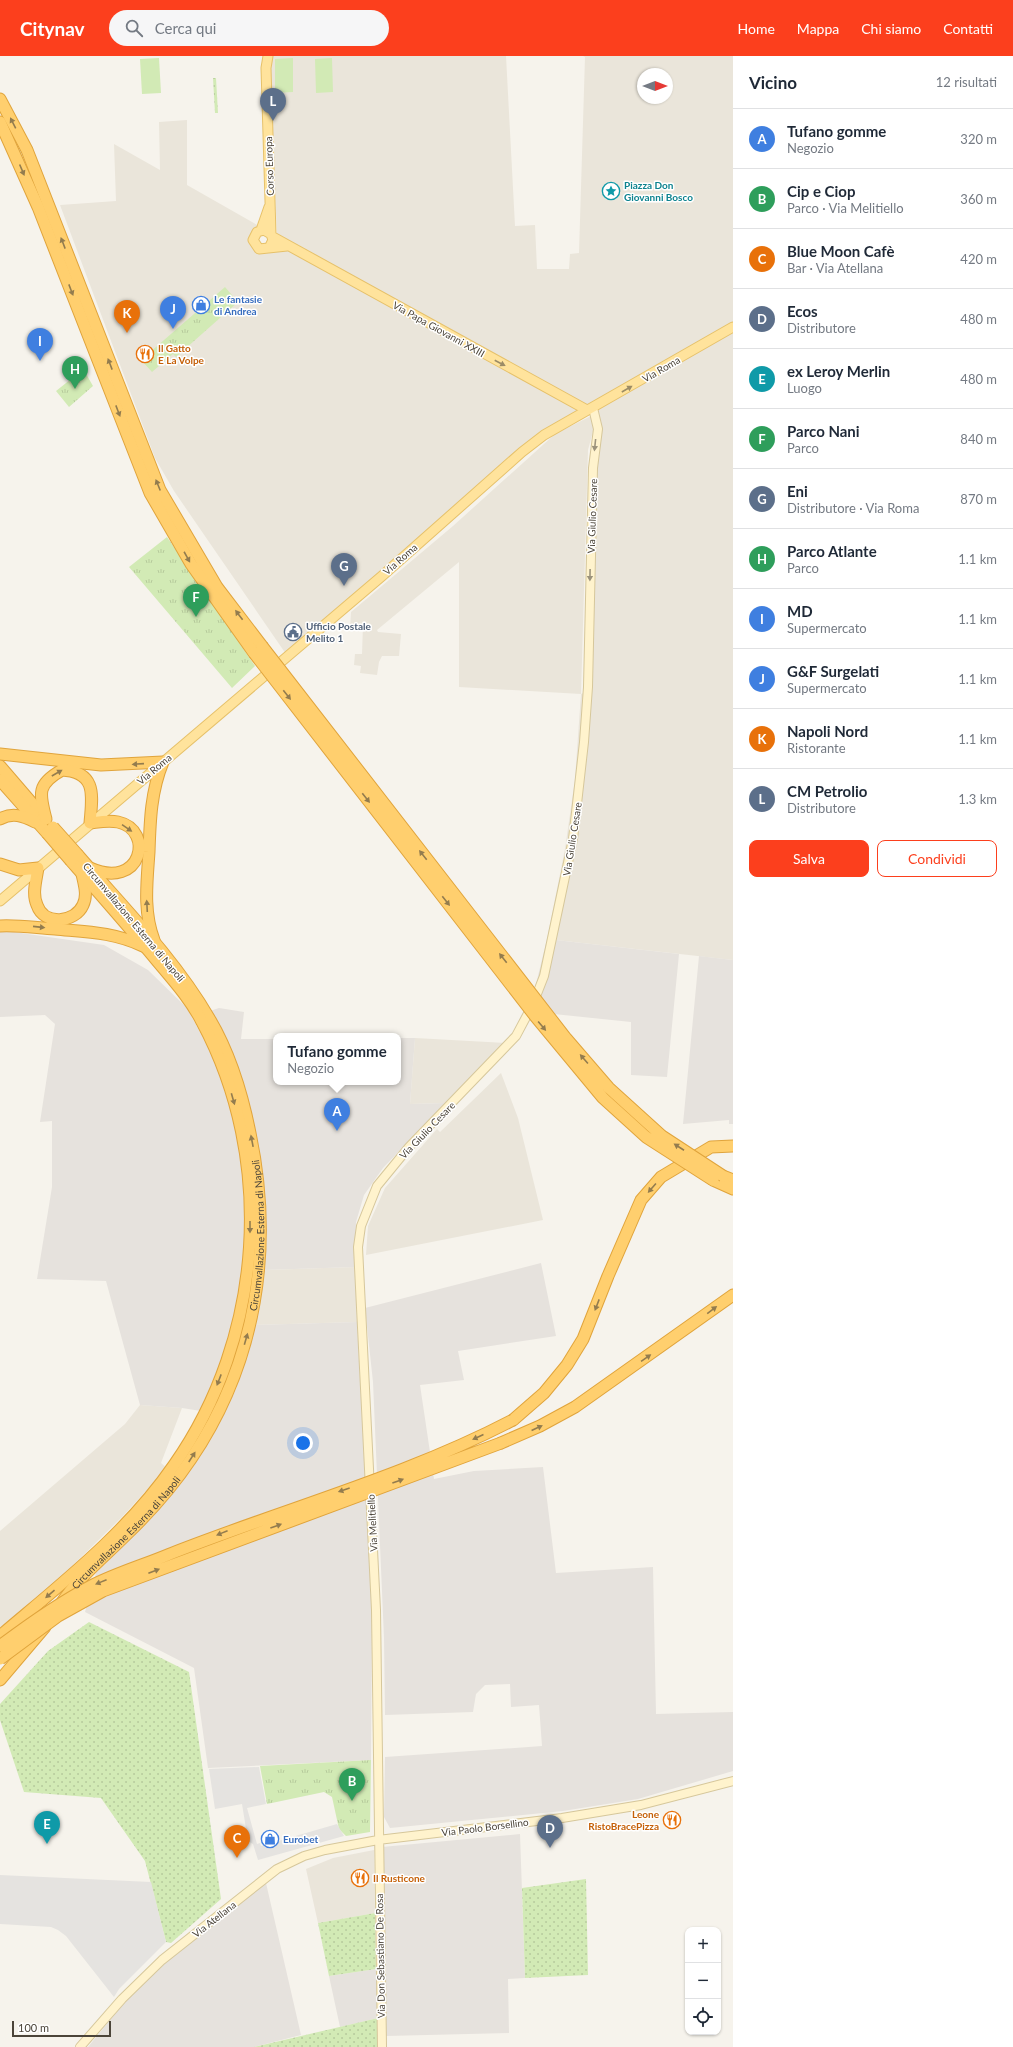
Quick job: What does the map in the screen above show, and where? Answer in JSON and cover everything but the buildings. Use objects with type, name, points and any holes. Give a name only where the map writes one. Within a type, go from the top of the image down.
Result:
[{"type":"highway","points":[[0,99],[27,150],[172,521]]},
{"type":"highway","points":[[0,122],[38,207],[150,493],[172,521],[258,650],[560,1031],[609,1088],[662,1136],[723,1178],[733,1189]]},
{"type":"highway","points":[[0,754],[101,765],[163,762],[158,775],[151,805],[146,895],[151,946],[117,936],[94,932],[20,925],[0,926]]},
{"type":"highway","name":"Circumvallazione Esterna di Napoli","points":[[0,766],[74,858],[194,994],[210,1019],[227,1056],[241,1095],[256,1161],[260,1202],[260,1267],[253,1310],[245,1344],[225,1396],[192,1457],[169,1488],[128,1534],[81,1578],[31,1646],[0,1680]]},
{"type":"highway","points":[[0,864],[19,870],[38,868],[35,888],[37,906],[40,913],[55,920],[71,918],[83,904],[86,896],[85,870],[110,874],[121,873],[134,864],[139,855],[140,848],[135,834],[130,828],[119,822],[108,821],[90,823],[91,789],[87,779],[79,772],[62,770],[46,780],[42,790],[42,804],[46,825]]},
{"type":"highway","name":"Circumvallazione Esterna di Napoli","points":[[0,780],[46,825]]},
{"type":"highway","points":[[0,819],[8,815],[15,814],[46,825]]},
{"type":"highway","name":"Circumvallazione Esterna di Napoli","points":[[0,1636],[79,1568],[107,1541],[144,1502],[174,1466],[194,1434],[212,1400],[232,1345],[244,1302],[250,1249],[250,1208],[245,1154],[236,1110],[224,1067],[201,1020],[151,946]]},
{"type":"highway","points":[[0,1646],[28,1625],[92,1586],[229,1531],[408,1468],[513,1420],[544,1393],[567,1365],[584,1339],[608,1276],[641,1200],[660,1177],[710,1147],[733,1146]]},
{"type":"highway","points":[[0,1659],[58,1616],[103,1591],[501,1443],[540,1426],[575,1407],[692,1326],[733,1295]]},
{"type":"main road","name":"Corso Europa","points":[[268,56],[266,68],[272,236]]},
{"type":"main road","name":"Corso Europa","points":[[261,230],[270,204]]},
{"type":"main road","points":[[269,248],[272,243],[272,236],[267,231],[261,230],[254,236],[254,244],[261,250],[290,246]]},
{"type":"main road","name":"Via Papa Giovanni XXIII","points":[[272,236],[590,409]]},
{"type":"main road","name":"Via Roma","points":[[0,901],[382,576],[522,452],[544,435],[733,327]]},
{"type":"street","name":"Via Giulio Cesare","points":[[368,1207],[377,1186],[409,1147],[504,1051],[516,1036],[540,987],[555,931],[574,839],[585,724],[588,667],[592,490],[598,429],[590,409]]},
{"type":"street","name":"Via Melitiello","points":[[368,1207],[361,1226],[358,1247],[376,1610],[378,1840]]},
{"type":"street","name":"Via Paolo Borsellino","points":[[378,1840],[562,1818],[641,1805],[733,1781]]},
{"type":"street","name":"Via Atellana","points":[[80,2047],[122,1999],[162,1960],[278,1869],[304,1856],[325,1850],[378,1840]]},
{"type":"street","name":"Via Don Sebastiano De Rosa","points":[[378,1840],[382,2047]]},
{"type":"shaded area","points":[[273,56],[506,56],[515,226],[535,225],[537,269],[569,269],[570,254],[579,253],[585,57],[583,56],[733,56],[733,323],[588,407],[277,234],[269,68]]},
{"type":"shaded area","points":[[187,120],[187,185],[259,226],[254,249],[290,250],[584,410],[542,434],[286,654],[174,491],[155,458],[60,205],[116,201],[114,144],[160,170],[159,122]]},
{"type":"shaded area","points":[[733,330],[733,960],[547,939],[565,849],[575,779],[581,694],[591,690],[594,499],[601,430],[598,412],[600,407]]},
{"type":"shaded area","points":[[591,416],[595,424],[588,450],[581,694],[459,687],[459,562],[377,630],[378,632],[401,634],[399,656],[382,656],[379,662],[377,675],[360,673],[361,666],[354,665],[355,654],[362,654],[363,625],[359,624],[358,630],[350,629],[351,612],[453,526],[555,434]]},
{"type":"shaded area","points":[[0,930],[104,945],[148,970],[187,1008],[220,1070],[232,1110],[240,1151],[246,1205],[246,1248],[239,1303],[225,1353],[201,1411],[140,1405],[106,1281],[37,1279],[52,1187],[52,1121],[40,1122],[55,1024],[45,1015],[0,1017]]},
{"type":"shaded area","points":[[547,939],[679,954],[667,1077],[631,1075],[631,1022],[525,1011],[536,984]]},
{"type":"shaded area","points":[[699,956],[733,960],[733,1124],[729,1124],[729,1120],[683,1124]]},
{"type":"shaded area","points":[[219,1008],[244,1012],[241,1039],[273,1039],[273,1085],[401,1085],[401,1038],[415,1038],[410,1104],[445,1103],[383,1168],[364,1195],[356,1222],[355,1267],[264,1270],[267,1237],[262,1169],[247,1099],[210,1011]]},
{"type":"shaded area","points":[[415,1038],[506,1043],[445,1103],[410,1104]]},
{"type":"shaded area","points":[[501,1073],[518,1118],[543,1220],[366,1255],[368,1226],[385,1188],[437,1129],[440,1132]]},
{"type":"shaded area","points":[[541,1263],[556,1336],[458,1351],[464,1380],[420,1385],[434,1479],[474,1471],[543,1467],[556,1573],[653,1567],[656,1714],[733,1712],[733,1771],[638,1799],[563,1811],[390,1828],[384,1817],[385,1757],[542,1746],[539,1705],[511,1707],[510,1684],[485,1685],[476,1694],[473,1712],[385,1715],[384,1638],[373,1382],[365,1308]]},
{"type":"shaded area","points":[[355,1267],[357,1322],[254,1325],[264,1270]]},
{"type":"shaded area","points":[[357,1322],[372,1613],[371,1760],[208,1768],[194,1668],[85,1612],[96,1573],[142,1527],[185,1478],[212,1436],[236,1389],[248,1351],[254,1325]]},
{"type":"shaded area","points":[[140,1405],[182,1408],[161,1463],[167,1468],[122,1517],[60,1578],[0,1628],[0,1531],[125,1424]]},
{"type":"shaded area","points":[[259,1767],[266,1804],[247,1808],[257,1844],[260,1843],[261,1846],[337,1824],[344,1836],[258,1860],[253,1844],[248,1841],[242,1804],[215,1809],[209,1769]]},
{"type":"shaded area","points":[[520,1834],[525,1978],[508,1979],[509,2033],[386,2036],[382,1847]]},
{"type":"shaded area","points":[[374,1850],[375,1913],[318,1923],[306,1869],[333,1858]]},
{"type":"shaded area","points":[[0,1875],[151,1882],[166,1942],[119,1989],[114,1997],[66,1936],[58,1930],[51,1927],[0,1924]]},
{"type":"shaded area","points":[[266,1883],[301,2035],[254,2047],[88,2047],[125,2002],[162,1965]]},
{"type":"shaded area","points":[[376,1969],[378,2018],[340,2027],[329,1976]]},
{"type":"green space","points":[[159,58],[161,93],[142,94],[140,59]]},
{"type":"green space","points":[[293,58],[293,92],[275,93],[275,59]]},
{"type":"green space","points":[[332,58],[333,92],[316,93],[315,59]]},
{"type":"green space","points":[[213,78],[216,78],[218,113],[215,113]]},
{"type":"green space","points":[[225,287],[238,302],[176,357],[173,354],[152,372],[141,360]]},
{"type":"green space","points":[[85,372],[93,386],[69,407],[56,391],[71,379]]},
{"type":"green space","points":[[167,537],[255,666],[232,688],[129,567]]},
{"type":"green space","points":[[89,1622],[189,1672],[221,1899],[171,1943],[166,1942],[145,1861],[101,1798],[24,1792],[0,1720],[0,1704],[48,1651]]},
{"type":"green space","points":[[371,1760],[370,1832],[346,1836],[339,1829],[332,1797],[324,1792],[267,1804],[260,1766]]},
{"type":"green space","points":[[586,1879],[588,1975],[525,1978],[522,1888]]},
{"type":"green space","points":[[375,1913],[376,1969],[329,1976],[318,1923]]},
{"type":"green space","points":[[378,2018],[378,2047],[254,2047]]},
{"type":"place","name":"CM Petrolio","points":[[273,121]]},
{"type":"place","name":"Piazza Don Giovanni Bosco","points":[[611,191]]},
{"type":"place","name":"Le fantasie di Andrea","points":[[201,305]]},
{"type":"place","name":"G&F Surgelati","points":[[173,329]]},
{"type":"place","name":"Napoli Nord","points":[[127,333]]},
{"type":"place","name":"Il Gatto E La Volpe","points":[[145,354]]},
{"type":"place","name":"MD","points":[[40,361]]},
{"type":"place","name":"Parco Atlante","points":[[75,389]]},
{"type":"place","name":"Eni","points":[[344,586]]},
{"type":"place","name":"Parco Nani","points":[[196,617]]},
{"type":"place","name":"Ufficio Postale Melito 1","points":[[293,632]]},
{"type":"place","name":"Tufano gomme","points":[[337,1131]]},
{"type":"place","name":"Cip e Ciop","points":[[352,1801]]},
{"type":"place","name":"Leone RistoBracePizza","points":[[672,1820]]},
{"type":"place","name":"Eurobet","points":[[270,1839]]},
{"type":"place","name":"ex Leroy Merlin","points":[[47,1844]]},
{"type":"place","name":"Ecos","points":[[550,1848]]},
{"type":"place","name":"Blue Moon Cafè","points":[[237,1858]]},
{"type":"place","name":"Il Rusticone","points":[[360,1878]]}]
